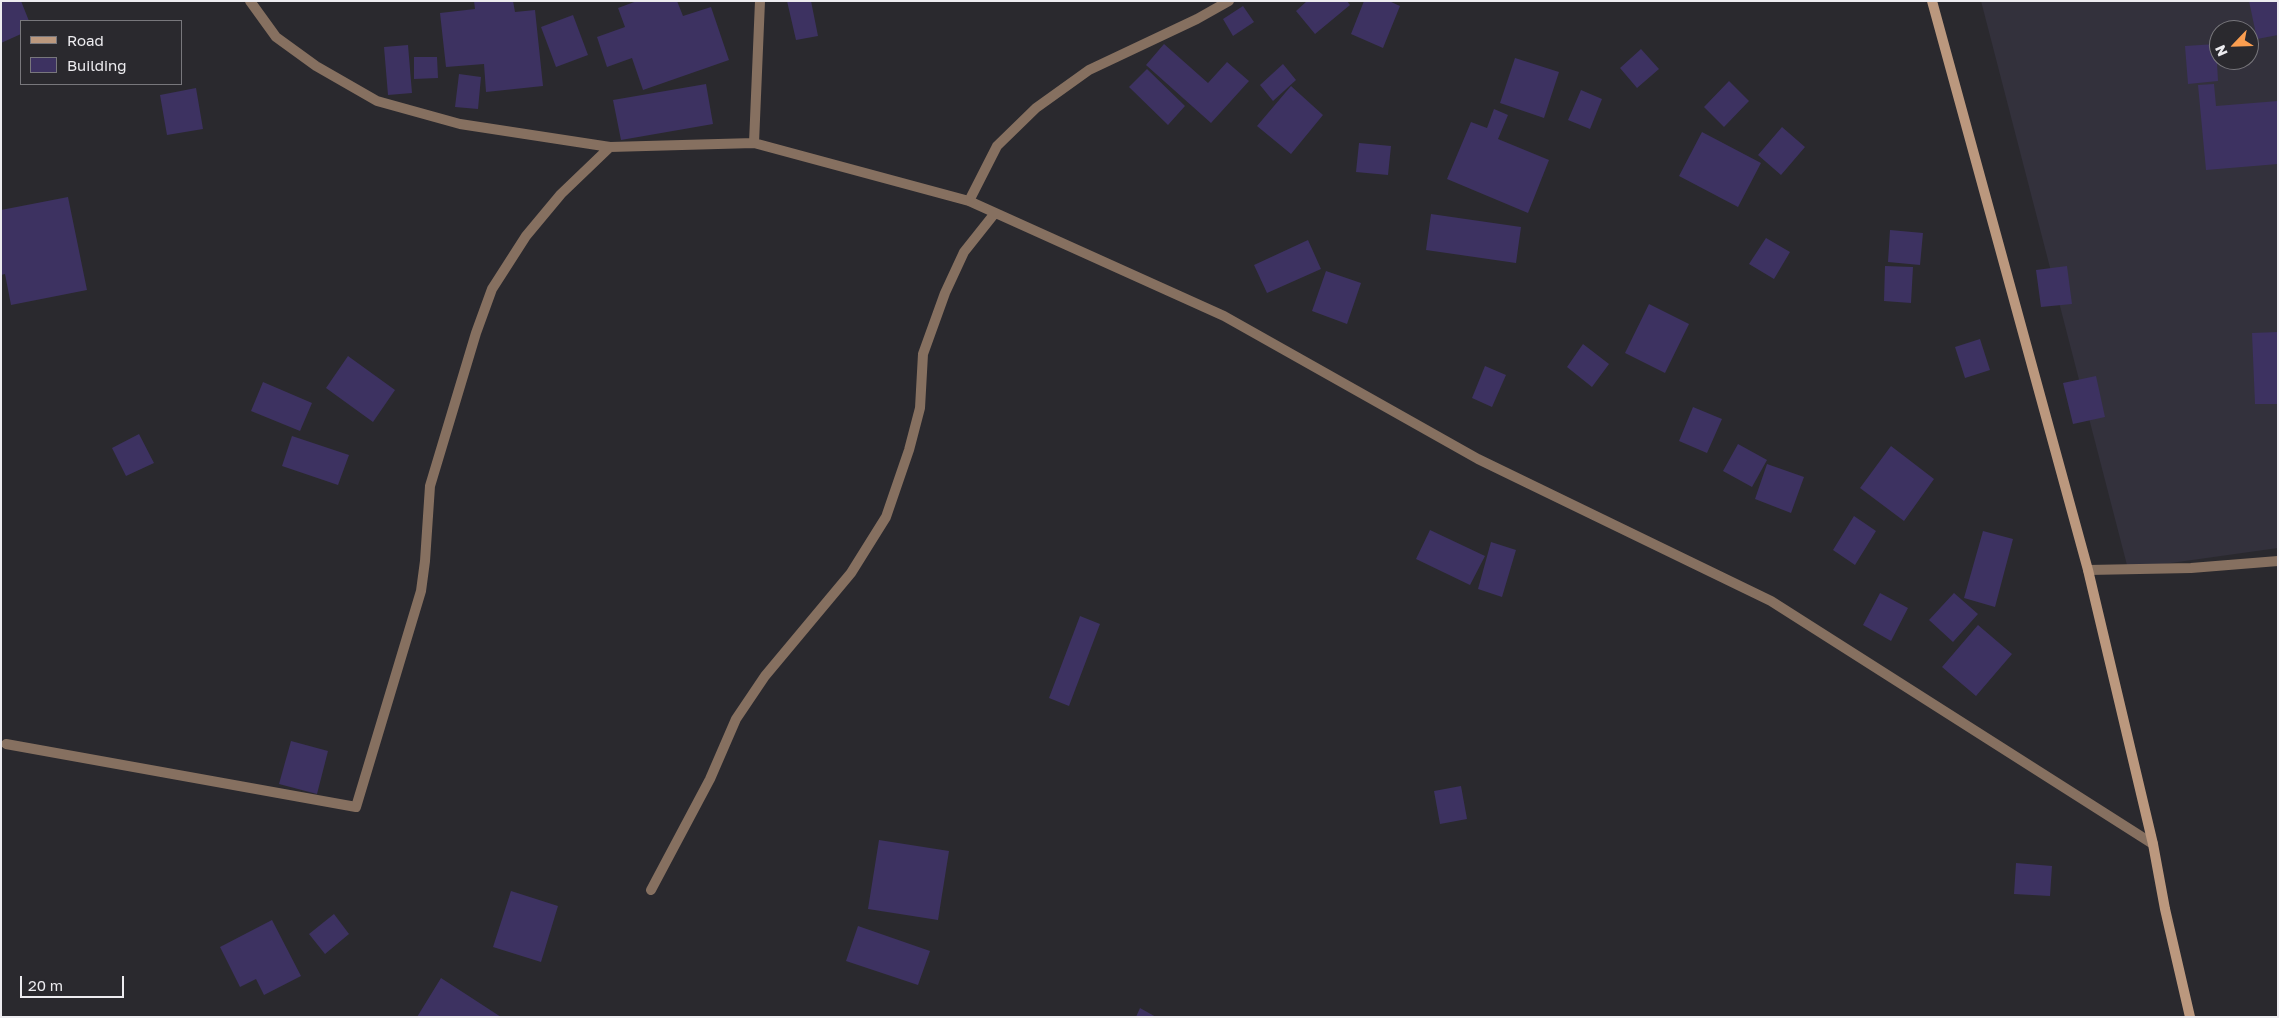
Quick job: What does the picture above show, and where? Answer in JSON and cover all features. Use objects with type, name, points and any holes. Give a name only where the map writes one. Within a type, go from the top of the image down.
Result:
[{"type":"street","points":[[250,1],[276,37],[316,66],[377,101],[460,124],[610,147],[754,143],[969,201],[1224,316],[1478,459],[1771,601],[2153,844]]},
{"type":"street","points":[[754,143],[760,1]]},
{"type":"street","points":[[969,201],[997,146],[1036,108],[1089,70],[1197,19],[1230,1]]},
{"type":"street","points":[[1932,1],[2088,570],[2153,844],[2165,909],[2190,1017]]},
{"type":"street","points":[[6,744],[356,807],[421,591],[430,486],[476,333],[492,289],[526,236],[560,194],[610,147]]},
{"type":"street","points":[[651,890],[710,779],[736,719],[765,676],[851,573],[886,517],[909,450],[920,408],[923,354],[944,293],[964,252],[995,213]]},
{"type":"street","points":[[2088,570],[2191,568],[2278,561]]},
{"type":"shaded area","points":[[1981,1],[2278,1],[2278,548],[2128,569]]},
{"type":"building","points":[[4,1],[21,1],[29,20],[20,20],[20,34],[1,43],[1,3]]},
{"type":"building","points":[[474,1],[513,1],[515,12],[535,10],[543,86],[486,92],[484,64],[446,67],[440,13],[475,9]]},
{"type":"building","points":[[637,1],[677,1],[683,16],[711,7],[729,60],[643,90],[632,58],[607,67],[597,37],[625,27],[618,8]]},
{"type":"building","points":[[787,1],[811,1],[818,36],[796,40]]},
{"type":"building","points":[[1307,1],[1347,1],[1350,5],[1315,34],[1296,11]]},
{"type":"building","points":[[1364,1],[1389,1],[1400,6],[1383,48],[1351,34]]},
{"type":"building","points":[[2249,1],[2278,1],[2278,35],[2259,39],[2259,20],[2253,20]]},
{"type":"building","points":[[1243,6],[1254,22],[1233,36],[1223,19]]},
{"type":"building","points":[[573,15],[588,55],[556,67],[541,27]]},
{"type":"building","points":[[1164,44],[1208,83],[1227,62],[1249,81],[1211,123],[1146,65]]},
{"type":"building","points":[[2209,44],[2209,70],[2217,70],[2218,81],[2188,84],[2185,46]]},
{"type":"building","points":[[408,45],[412,93],[388,95],[384,47]]},
{"type":"building","points":[[1641,49],[1659,69],[1637,88],[1620,68]]},
{"type":"building","points":[[414,57],[437,57],[438,78],[414,79]]},
{"type":"building","points":[[1515,58],[1559,72],[1544,118],[1500,103]]},
{"type":"building","points":[[1283,64],[1296,80],[1273,101],[1260,85]]},
{"type":"building","points":[[1147,69],[1185,106],[1168,125],[1129,87]]},
{"type":"building","points":[[459,74],[481,77],[478,109],[455,107]]},
{"type":"building","points":[[1729,81],[1749,101],[1724,127],[1704,107]]},
{"type":"building","points":[[706,84],[713,124],[621,140],[613,100]]},
{"type":"building","points":[[2214,84],[2216,106],[2278,101],[2278,164],[2206,170],[2198,85]]},
{"type":"building","points":[[1291,86],[1323,115],[1291,154],[1257,126]]},
{"type":"building","points":[[196,88],[203,129],[167,135],[160,95]]},
{"type":"building","points":[[1581,90],[1602,99],[1590,129],[1568,120]]},
{"type":"building","points":[[1494,109],[1508,115],[1498,139],[1549,160],[1528,213],[1447,179],[1471,122],[1487,128]]},
{"type":"building","points":[[1782,127],[1805,147],[1781,175],[1758,155]]},
{"type":"building","points":[[1702,132],[1761,163],[1738,207],[1679,176]]},
{"type":"building","points":[[1359,143],[1391,146],[1388,175],[1356,172]]},
{"type":"building","points":[[68,197],[87,290],[11,305],[5,274],[1,275],[1,210]]},
{"type":"building","points":[[1431,214],[1521,227],[1516,263],[1426,250]]},
{"type":"building","points":[[1890,230],[1923,233],[1920,265],[1888,262]]},
{"type":"building","points":[[1766,238],[1790,252],[1774,279],[1749,264]]},
{"type":"building","points":[[1308,240],[1321,269],[1267,293],[1254,265]]},
{"type":"building","points":[[1885,266],[1913,267],[1911,303],[1884,301]]},
{"type":"building","points":[[2067,266],[2072,304],[2041,307],[2036,270]]},
{"type":"building","points":[[1326,271],[1361,283],[1347,324],[1312,311]]},
{"type":"building","points":[[1649,304],[1689,324],[1665,373],[1625,353]]},
{"type":"building","points":[[2278,332],[2278,404],[2255,404],[2252,333]]},
{"type":"building","points":[[1980,339],[1990,370],[1965,378],[1955,347]]},
{"type":"building","points":[[1583,344],[1609,364],[1592,387],[1567,367]]},
{"type":"building","points":[[348,356],[395,390],[373,422],[326,388]]},
{"type":"building","points":[[1485,366],[1506,375],[1492,407],[1472,398]]},
{"type":"building","points":[[2096,376],[2105,417],[2073,424],[2063,383]]},
{"type":"building","points":[[263,382],[312,403],[300,431],[251,411]]},
{"type":"building","points":[[1693,407],[1722,419],[1707,453],[1679,441]]},
{"type":"building","points":[[139,434],[154,463],[126,476],[112,448]]},
{"type":"building","points":[[292,436],[349,455],[338,485],[282,466]]},
{"type":"building","points":[[1738,444],[1767,460],[1752,487],[1723,471]]},
{"type":"building","points":[[1891,446],[1934,479],[1904,521],[1860,488]]},
{"type":"building","points":[[1767,464],[1804,477],[1791,513],[1755,499]]},
{"type":"building","points":[[1854,516],[1876,531],[1855,565],[1833,550]]},
{"type":"building","points":[[1430,530],[1485,556],[1470,585],[1416,559]]},
{"type":"building","points":[[1983,531],[2013,539],[1995,607],[1964,598]]},
{"type":"building","points":[[1491,542],[1516,550],[1502,597],[1478,589]]},
{"type":"building","points":[[1880,593],[1908,608],[1891,641],[1863,625]]},
{"type":"building","points":[[1954,593],[1978,614],[1953,642],[1929,620]]},
{"type":"building","points":[[1080,616],[1100,624],[1069,706],[1049,698]]},
{"type":"building","points":[[1978,625],[2012,654],[1976,696],[1942,667]]},
{"type":"building","points":[[291,741],[328,751],[317,794],[279,784]]},
{"type":"building","points":[[1461,786],[1467,819],[1440,824],[1434,791]]},
{"type":"building","points":[[879,840],[949,851],[938,920],[868,909]]},
{"type":"building","points":[[2016,863],[2052,866],[2050,896],[2014,894]]},
{"type":"building","points":[[511,891],[558,906],[541,962],[493,947]]},
{"type":"building","points":[[334,914],[349,934],[325,954],[309,934]]},
{"type":"building","points":[[272,920],[301,976],[264,995],[256,979],[240,987],[220,947]]},
{"type":"building","points":[[858,926],[930,951],[918,985],[846,961]]},
{"type":"building","points":[[441,978],[501,1017],[417,1017]]},
{"type":"building","points":[[1140,1008],[1156,1017],[1136,1017]]}]
